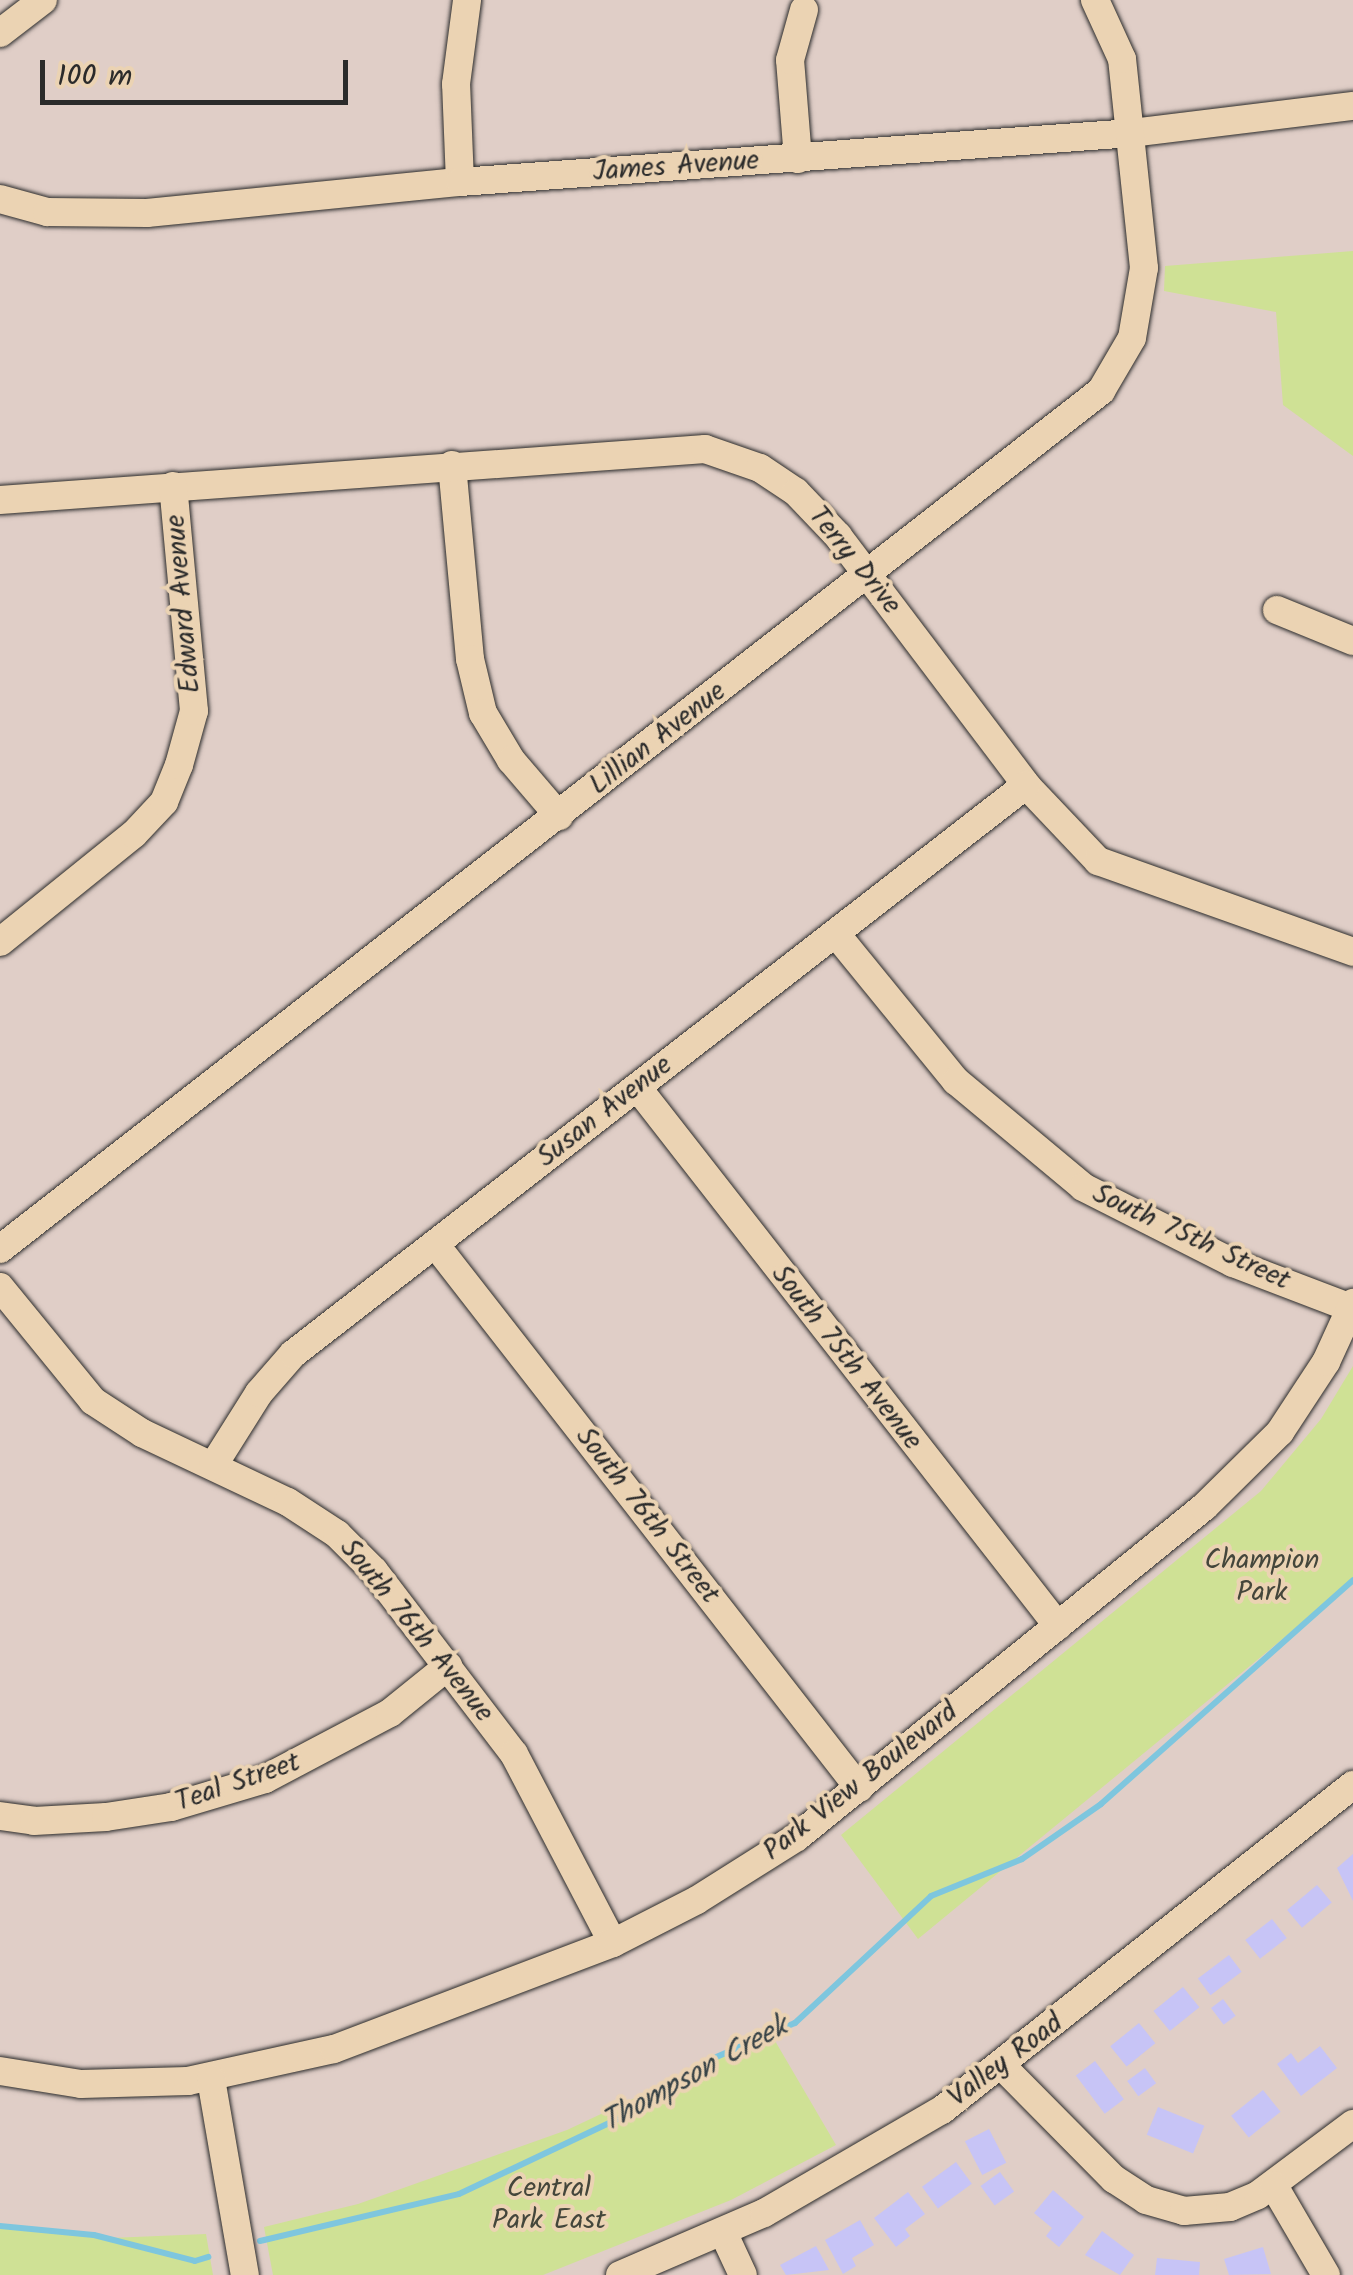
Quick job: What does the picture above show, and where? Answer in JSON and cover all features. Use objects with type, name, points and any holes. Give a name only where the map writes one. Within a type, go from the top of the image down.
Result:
[{"type":"street","points":[[0,33],[43,0]]},
{"type":"street","points":[[460,182],[456,84],[467,0]]},
{"type":"street","name":"Lillian Avenue","points":[[0,1249],[1072,418],[1111,377],[1132,338],[1143,294],[1132,133],[1122,59],[1095,0]]},
{"type":"street","points":[[798,159],[790,60],[804,10]]},
{"type":"street","name":"James Avenue","points":[[0,199],[47,212],[147,213],[460,182],[1132,133],[1353,106]]},
{"type":"street","name":"Terry Drive","points":[[0,500],[706,449],[760,468],[796,492],[868,575],[1026,785],[1098,861],[1353,952]]},
{"type":"street","points":[[452,465],[470,659],[482,713],[511,760],[559,816]]},
{"type":"street","name":"Edward Avenue","points":[[0,942],[134,834],[164,802],[179,764],[194,711],[173,486]]},
{"type":"street","points":[[1277,610],[1353,641]]},
{"type":"street","name":"Susan Avenue","points":[[213,1466],[259,1393],[293,1354],[1026,785]]},
{"type":"street","name":"South 75th Street","points":[[836,934],[956,1081],[1083,1187],[1233,1263],[1352,1306]]},
{"type":"street","name":"South 75th Avenue","points":[[637,1087],[1058,1626]]},
{"type":"street","name":"South 76th Street","points":[[435,1244],[859,1788]]},
{"type":"street","name":"South 76th Avenue","points":[[0,1287],[93,1401],[337,1534],[448,1666],[514,1754],[613,1943]]},
{"type":"street","name":"Park View Boulevard","points":[[0,2070],[81,2084],[211,2078],[334,2049],[613,1943],[797,1837],[1204,1507],[1280,1432],[1352,1306]]},
{"type":"street","name":"Teal Street","points":[[0,1816],[34,1822],[106,1817],[171,1807],[264,1780],[390,1713],[448,1666]]},
{"type":"street","name":"Valley Road","points":[[620,2275],[723,2232],[848,2169],[1003,2067],[1353,1785]]},
{"type":"street","points":[[1003,2067],[1055,2126],[1146,2200],[1198,2212],[1244,2202],[1274,2186],[1353,2124]]},
{"type":"street","points":[[211,2078],[245,2275]]},
{"type":"street","points":[[1274,2186],[1326,2275]]},
{"type":"street","points":[[723,2232],[743,2275]]},
{"type":"green space","points":[[1353,251],[1353,456],[1283,405],[1276,312],[1164,291],[1165,266]]},
{"type":"green space","name":"Champion Park","points":[[1353,1366],[1353,1581],[918,1939],[841,1835],[1261,1491],[1321,1419]]},
{"type":"green space","name":"Central Park East","points":[[771,2034],[836,2145],[731,2200],[543,2275],[273,2275],[264,2227],[358,2204],[567,2130]]},
{"type":"green space","points":[[0,2227],[110,2238],[206,2234],[213,2275],[0,2275]]},
{"type":"building","points":[[1353,1854],[1353,1901],[1337,1868]]},
{"type":"building","points":[[1317,1885],[1332,1903],[1302,1928],[1287,1910]]},
{"type":"building","points":[[1272,1919],[1287,1938],[1260,1959],[1245,1940]]},
{"type":"building","points":[[1229,1955],[1242,1972],[1210,1995],[1198,1978]]},
{"type":"building","points":[[1183,1987],[1199,2007],[1170,2031],[1153,2011]]},
{"type":"building","points":[[1223,1999],[1236,2016],[1224,2025],[1211,2008]]},
{"type":"building","points":[[1139,2023],[1155,2043],[1127,2066],[1110,2046]]},
{"type":"building","points":[[1320,2046],[1337,2068],[1301,2096],[1277,2064],[1291,2053],[1298,2063]]},
{"type":"building","points":[[1095,2061],[1124,2099],[1105,2114],[1076,2075]]},
{"type":"building","points":[[1145,2068],[1156,2083],[1138,2096],[1127,2081]]},
{"type":"building","points":[[1263,2090],[1281,2112],[1249,2138],[1231,2116]]},
{"type":"building","points":[[1158,2107],[1204,2126],[1193,2154],[1147,2135]]},
{"type":"building","points":[[989,2129],[1006,2163],[982,2175],[965,2141]]},
{"type":"building","points":[[956,2162],[972,2184],[938,2209],[922,2187]]},
{"type":"building","points":[[1000,2172],[1014,2191],[995,2206],[981,2186]]},
{"type":"building","points":[[1053,2190],[1084,2217],[1059,2247],[1046,2236],[1052,2228],[1034,2213]]},
{"type":"building","points":[[908,2192],[925,2214],[905,2229],[910,2236],[896,2247],[874,2218]]},
{"type":"building","points":[[860,2220],[874,2245],[852,2258],[856,2266],[843,2274],[825,2240]]},
{"type":"building","points":[[1102,2231],[1134,2255],[1120,2275],[1085,2255]]},
{"type":"building","points":[[816,2246],[829,2270],[786,2275],[780,2265]]},
{"type":"building","points":[[1263,2247],[1271,2274],[1229,2275],[1224,2259]]},
{"type":"building","points":[[1157,2258],[1200,2262],[1199,2275],[1155,2275]]},
{"type":"waterway","name":"Thompson Creek","points":[[260,2241],[459,2194],[618,2119],[714,2058],[795,2023],[931,1896],[1022,1859],[1101,1804],[1353,1580]]},
{"type":"waterway","name":"Thompson Creek","points":[[0,2226],[94,2235],[195,2261],[208,2257]]}]
